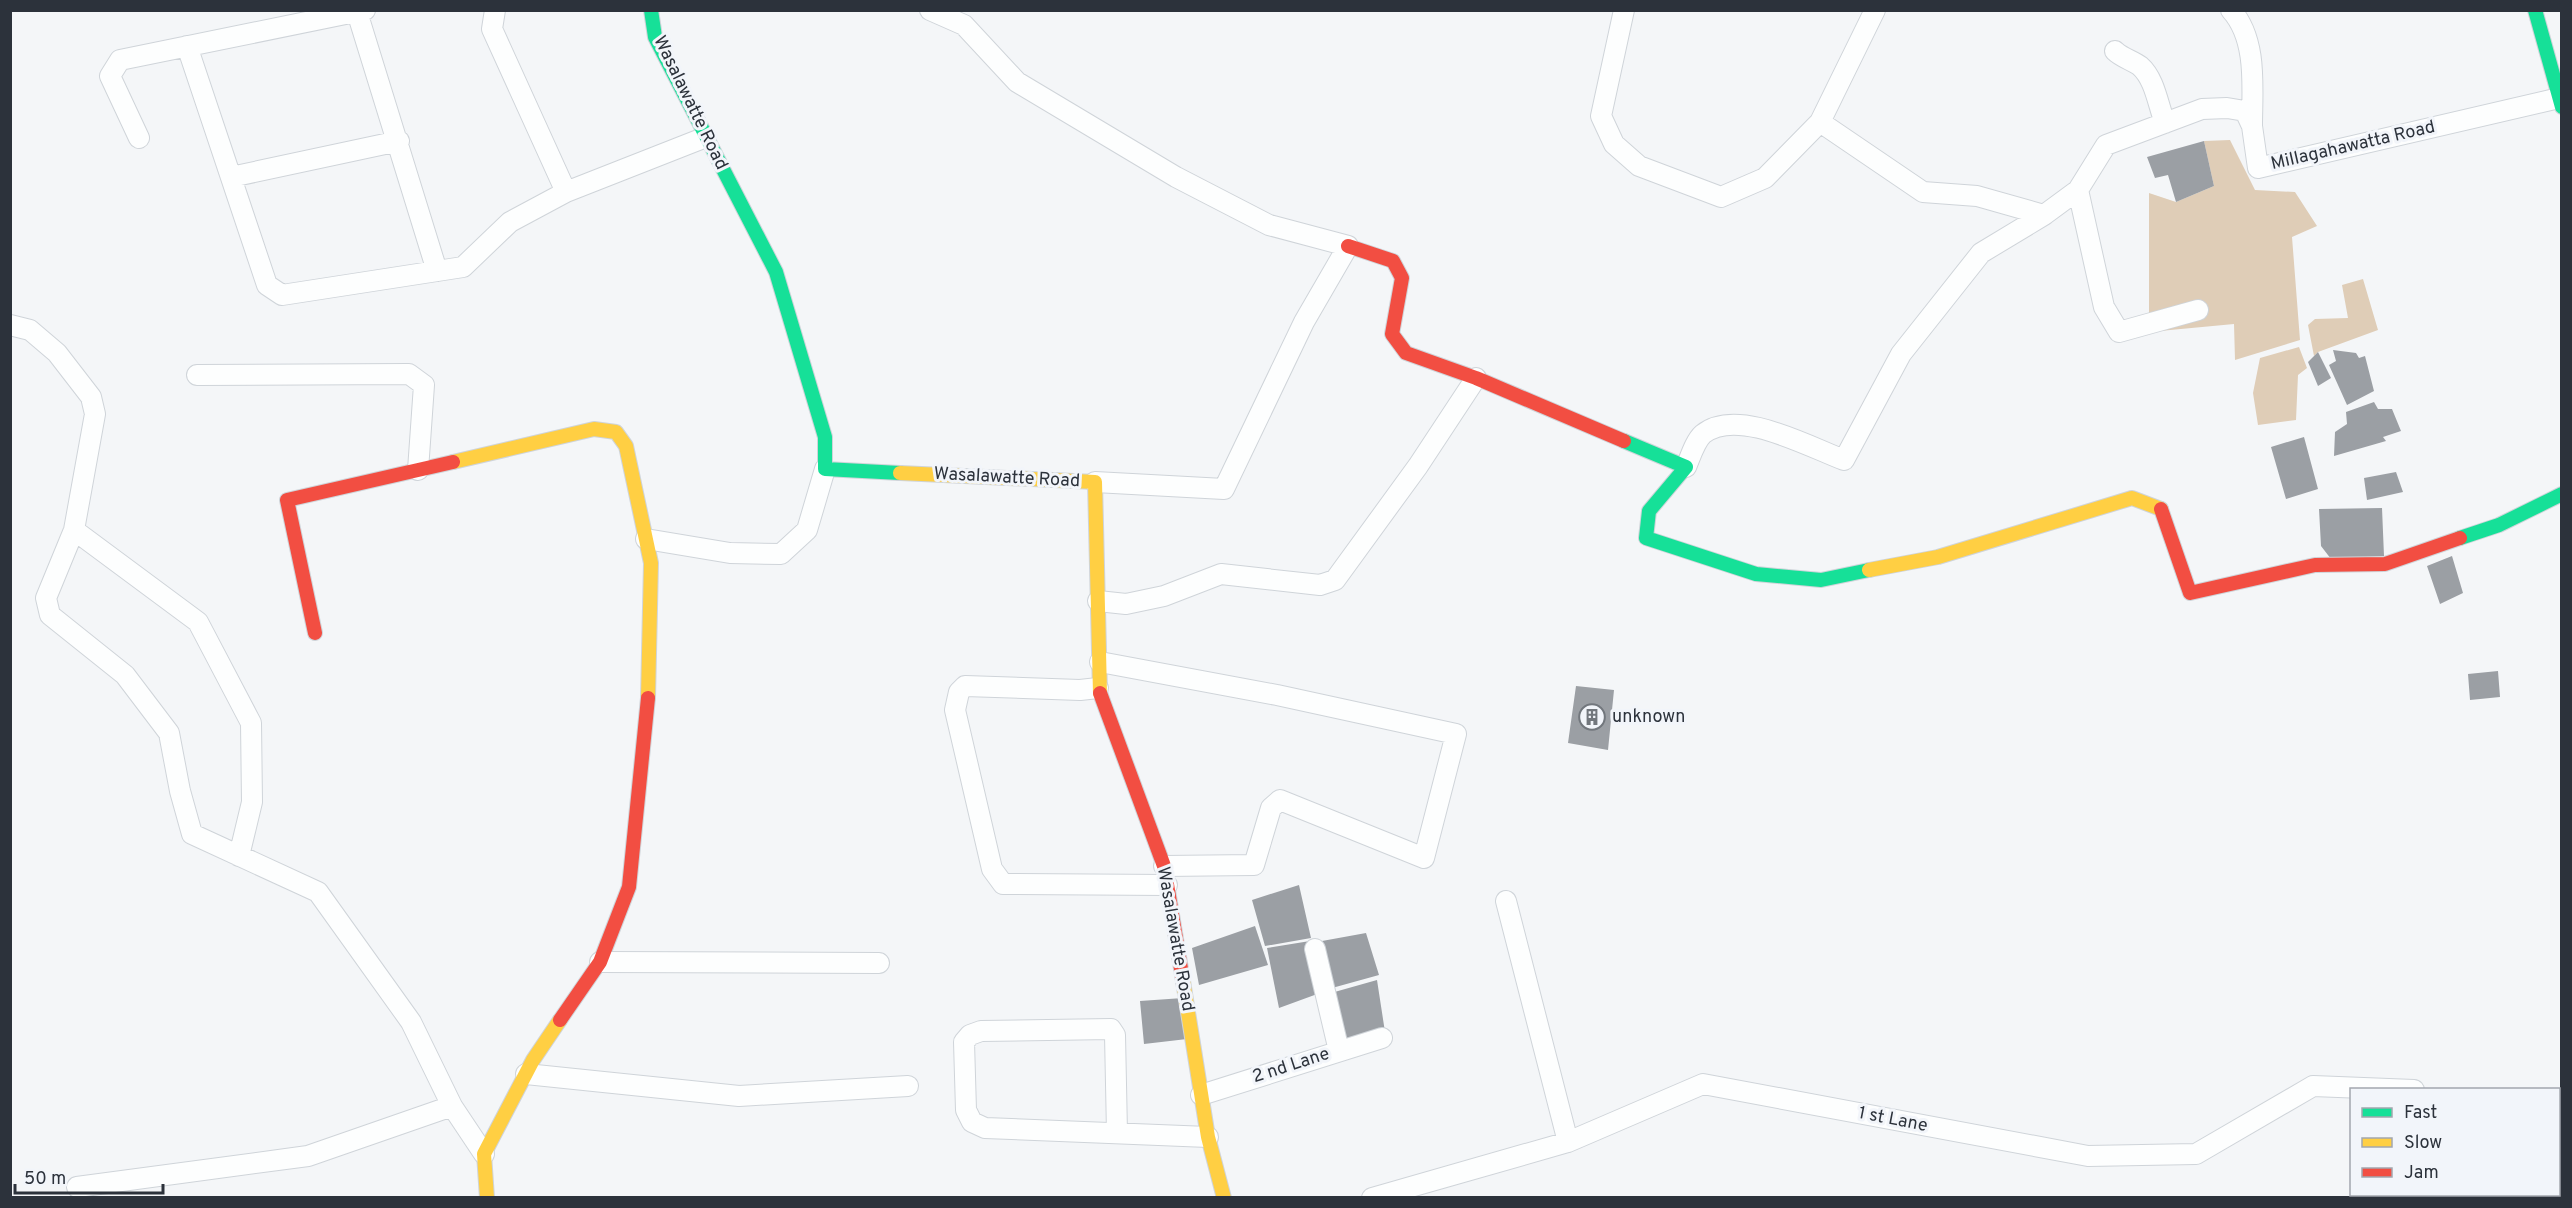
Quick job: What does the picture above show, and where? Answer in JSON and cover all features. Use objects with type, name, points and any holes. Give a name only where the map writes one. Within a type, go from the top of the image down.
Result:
[{"type":"street","points":[[495,10],[492,29],[566,192]]},
{"type":"street","name":"Wasalawatte Road","points":[[651,10],[655,37],[776,272],[825,437],[825,470],[1095,482],[1100,662],[1098,688],[1166,876],[1208,1137],[1224,1197]]},
{"type":"street","points":[[930,10],[966,18],[1017,82],[1176,177],[1269,225],[1348,246],[1393,261],[1402,278],[1392,334],[1406,353],[1476,378],[1686,467]]},
{"type":"street","points":[[1624,10],[1601,116],[1614,144],[1639,166],[1721,197],[1765,178],[1820,122],[1875,10]]},
{"type":"street","points":[[2231,10],[2238,19],[2248,48],[2253,82],[2252,126]]},
{"type":"street","points":[[2535,10],[2560,102]]},
{"type":"street","points":[[139,138],[110,76],[120,60],[361,11],[437,271]]},
{"type":"street","points":[[187,46],[267,285],[282,295],[463,267],[510,222],[566,192],[706,137]]},
{"type":"street","points":[[2115,51],[2126,60],[2139,65],[2152,84],[2165,123]]},
{"type":"street","name":"Millagahawatta Road","points":[[2252,126],[2258,168],[2560,102]]},
{"type":"street","points":[[2252,126],[2245,111],[2227,108],[2202,109],[2106,145],[2078,190],[2044,215],[1981,253],[1901,354],[1844,460],[1749,425],[1720,424],[1701,436],[1686,467],[1649,511],[1646,538],[1756,574],[1821,580],[1915,562],[2132,498],[2161,509],[2190,593],[2315,565],[2385,564],[2499,525],[2562,494]]},
{"type":"street","points":[[1820,122],[1923,192],[1977,196],[2044,215]]},
{"type":"street","points":[[231,177],[399,141]]},
{"type":"street","points":[[2078,190],[2104,308],[2119,333],[2198,310]]},
{"type":"street","points":[[1095,482],[1224,489],[1304,322],[1348,246]]},
{"type":"street","points":[[10,325],[30,330],[57,353],[91,397],[95,414],[74,530],[46,598],[50,615],[125,675],[169,733],[180,791],[192,834],[318,892],[411,1022],[452,1106],[484,1155],[487,1197]]},
{"type":"street","points":[[197,375],[409,374],[424,385],[418,470]]},
{"type":"street","points":[[1098,601],[1126,604],[1164,596],[1221,574],[1320,585],[1335,580],[1418,466],[1476,378]]},
{"type":"street","points":[[315,633],[287,500],[594,429],[616,432],[626,446],[651,563],[648,702],[629,887],[600,962],[526,1074],[484,1155]]},
{"type":"street","points":[[646,539],[730,553],[781,554],[807,530],[825,470]]},
{"type":"street","points":[[74,530],[198,622],[251,723],[252,802],[239,856]]},
{"type":"street","points":[[1098,688],[1080,690],[965,686],[959,692],[955,710],[992,869],[1003,884],[1166,876],[1254,866],[1271,808],[1280,800],[1424,858],[1456,734],[1277,695],[1100,662]]},
{"type":"street","points":[[1506,901],[1568,1142]]},
{"type":"street","points":[[1315,949],[1339,1051]]},
{"type":"street","points":[[600,962],[879,963]]},
{"type":"street","points":[[1117,1133],[1115,1035],[1111,1029],[981,1031],[970,1035],[964,1042],[966,1110],[972,1122],[985,1128],[1208,1137]]},
{"type":"street","name":"2 nd Lane","points":[[1201,1095],[1382,1038]]},
{"type":"street","points":[[526,1074],[739,1096],[908,1086]]},
{"type":"street","name":"1 st Lane","points":[[1372,1197],[1568,1142],[1703,1084],[2088,1156],[2196,1155],[2313,1086],[2380,1088]]},
{"type":"street","points":[[77,1187],[308,1156],[452,1106]]},
{"type":"shaded area","points":[[2230,140],[2255,190],[2295,192],[2317,226],[2292,237],[2300,340],[2235,360],[2234,324],[2149,332],[2149,193],[2176,202],[2214,186],[2204,141]]},
{"type":"shaded area","points":[[2363,279],[2378,330],[2318,352],[2314,356],[2308,325],[2315,319],[2348,318],[2342,285]]},
{"type":"shaded area","points":[[2299,347],[2307,368],[2298,375],[2296,420],[2258,425],[2253,393],[2260,358]]},
{"type":"building","points":[[2204,141],[2214,186],[2176,202],[2168,175],[2155,178],[2147,157]]},
{"type":"building","points":[[2333,350],[2356,353],[2359,358],[2365,356],[2374,391],[2347,405],[2329,365],[2336,361]]},
{"type":"building","points":[[2318,352],[2331,378],[2318,386],[2308,362]]},
{"type":"building","points":[[2374,402],[2378,409],[2392,409],[2401,431],[2383,437],[2386,441],[2334,456],[2335,432],[2347,424],[2346,412]]},
{"type":"building","points":[[2304,437],[2318,489],[2286,499],[2271,447]]},
{"type":"building","points":[[2396,472],[2403,492],[2367,500],[2364,478]]},
{"type":"building","points":[[2382,508],[2384,556],[2331,559],[2321,546],[2319,509]]},
{"type":"building","points":[[2452,556],[2463,593],[2440,604],[2427,566]]},
{"type":"building","points":[[2498,671],[2500,697],[2470,700],[2468,674]]},
{"type":"building","name":"unknown","points":[[1576,686],[1614,690],[1608,750],[1568,743]]},
{"type":"building","points":[[1299,885],[1311,938],[1265,946],[1252,900]]},
{"type":"building","points":[[1255,926],[1268,965],[1199,985],[1192,948]]},
{"type":"building","points":[[1366,933],[1379,975],[1332,988],[1322,941]]},
{"type":"building","points":[[1310,941],[1320,993],[1279,1008],[1267,948]]},
{"type":"building","points":[[1377,980],[1385,1032],[1343,1043],[1331,993]]},
{"type":"building","points":[[1183,998],[1187,1039],[1144,1044],[1140,1001]]},
{"type":"traffic: fast","points":[[651,10],[655,37],[776,272],[825,437],[825,469],[900,473]]},
{"type":"traffic: fast","points":[[2535,10],[2562,107]]},
{"type":"traffic: fast","points":[[1624,441],[1686,467],[1649,511],[1646,538],[1756,574],[1821,580],[1869,570]]},
{"type":"traffic: fast","points":[[2460,538],[2499,525],[2562,494]]},
{"type":"traffic: slow","points":[[453,462],[594,429],[616,432],[626,446],[651,563],[648,698]]},
{"type":"traffic: slow","points":[[900,473],[1095,482],[1100,693]]},
{"type":"traffic: slow","points":[[1869,570],[1938,557],[2132,498],[2161,509]]},
{"type":"traffic: slow","points":[[1183,981],[1208,1137],[1224,1198]]},
{"type":"traffic: slow","points":[[487,1198],[484,1154],[533,1060],[560,1020]]},
{"type":"traffic: jam","points":[[1348,246],[1393,261],[1402,278],[1392,334],[1406,353],[1476,378],[1624,441]]},
{"type":"traffic: jam","points":[[315,633],[287,500],[453,462]]},
{"type":"traffic: jam","points":[[2161,509],[2190,593],[2315,565],[2385,564],[2460,538]]},
{"type":"traffic: jam","points":[[1100,693],[1164,866],[1183,981]]},
{"type":"traffic: jam","points":[[560,1020],[600,962],[629,887],[648,698]]},
{"type":"place","name":"unknown","points":[[1592,717]]}]
